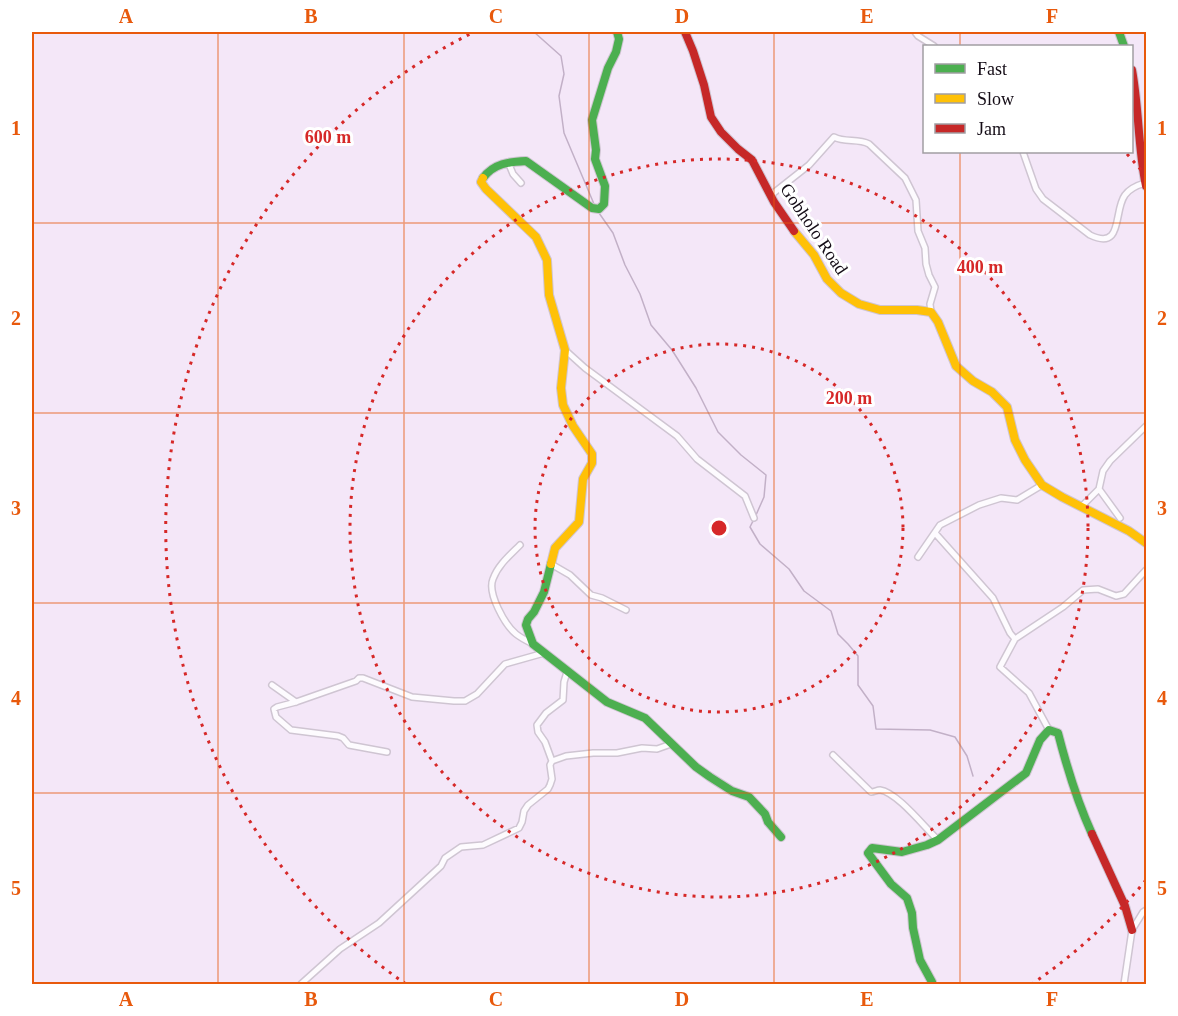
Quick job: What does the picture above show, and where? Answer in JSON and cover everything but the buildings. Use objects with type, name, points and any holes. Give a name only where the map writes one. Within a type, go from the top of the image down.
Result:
[{"type":"street","points":[[533,644],[526,626],[528,619],[544,592],[555,548],[579,522],[583,480],[592,463],[592,454],[573,426],[563,405],[561,388],[565,350],[549,295],[547,260],[536,237],[486,189],[482,182],[483,176],[493,167],[508,162],[526,161],[595,209],[604,204],[605,186],[595,159],[592,120],[608,68],[616,52],[619,39],[617,32]]},
{"type":"street","name":"Gobholo Road","points":[[685,32],[704,85],[711,117],[721,132],[752,160],[787,222],[814,255],[827,279],[841,293],[860,304],[880,310],[931,312]]},
{"type":"street","points":[[915,32],[932,45]]},
{"type":"street","points":[[1023,153],[1036,189],[1043,199],[1090,235],[1099,239],[1108,237],[1115,232],[1119,208],[1125,194],[1135,186],[1146,184],[1142,167],[1133,78]]},
{"type":"street","points":[[771,195],[809,165],[834,137],[840,140],[862,140],[869,144],[905,178],[916,200],[918,231],[925,248],[929,276],[935,288],[930,304],[931,312],[938,322],[956,366],[973,381],[992,392],[1007,407],[1015,440],[1042,485],[1130,531],[1146,543]]},
{"type":"street","points":[[508,162],[513,174],[521,183]]},
{"type":"street","points":[[565,350],[585,368],[677,436],[697,459],[745,496],[754,518]]},
{"type":"street","points":[[1081,507],[1099,489],[1103,471],[1110,461],[1146,426]]},
{"type":"street","points":[[918,557],[940,525],[1000,498],[1017,500],[1042,485]]},
{"type":"street","points":[[1099,489],[1120,518]]},
{"type":"street","points":[[936,532],[993,598],[1015,639]]},
{"type":"street","points":[[520,546],[498,568],[491,581],[498,608],[509,626],[518,636],[533,644],[607,702],[645,718],[696,767],[710,777],[749,797],[765,814],[768,822],[781,837]]},
{"type":"street","points":[[551,564],[570,575],[591,595],[626,610]]},
{"type":"street","points":[[1132,930],[1125,906],[1083,814],[1058,733],[1049,730],[1029,693],[1000,667],[1015,639],[1063,607],[1083,590],[1098,589],[1116,597],[1124,594],[1146,570]]},
{"type":"street","points":[[387,752],[349,745],[338,736],[291,730],[276,717],[274,709],[359,678],[412,697],[465,701],[477,694],[505,664],[544,653]]},
{"type":"street","points":[[301,984],[340,949],[379,923],[441,866],[445,858],[461,847],[483,845],[519,828],[528,805],[548,789],[552,779],[550,765],[552,761],[537,725],[546,713],[563,700],[567,672]]},
{"type":"street","points":[[272,685],[296,702]]},
{"type":"street","points":[[932,982],[920,960],[912,913],[907,898],[891,884],[868,853],[872,848],[902,852],[938,840],[1026,773],[1040,740],[1049,730]]},
{"type":"street","points":[[552,761],[566,756],[617,753],[642,748],[657,749],[671,744]]},
{"type":"street","points":[[833,755],[871,792],[881,790],[904,806],[938,840]]},
{"type":"street","points":[[1124,984],[1132,930],[1146,910]]},
{"type":"waterway","points":[[534,32],[561,56],[564,74],[559,96],[564,133],[594,204]]},
{"type":"waterway","points":[[599,213],[613,233],[651,325],[672,350],[696,388],[718,432],[766,475],[764,497],[756,515]]},
{"type":"waterway","points":[[754,519],[750,527],[760,544],[789,569],[804,591],[831,611],[838,634],[858,656],[858,685],[873,706],[876,729],[930,730],[955,737],[967,756],[973,776]]},
{"type":"traffic: fast","points":[[483,178],[497,166],[526,161],[592,208],[599,209],[604,204],[605,186],[595,159],[592,120],[608,68],[616,52],[619,39],[617,32]]},
{"type":"traffic: fast","points":[[1119,32],[1124,45]]},
{"type":"traffic: fast","points":[[551,564],[544,592],[526,625],[533,644],[607,702],[645,718],[696,767],[710,777],[732,791],[749,797],[765,814],[768,822],[781,837]]},
{"type":"traffic: fast","points":[[932,982],[920,960],[912,913],[907,898],[891,884],[868,853],[872,848],[902,852],[938,840],[1026,773],[1040,740],[1049,730],[1058,733],[1073,784],[1092,834]]},
{"type":"traffic: slow","points":[[483,178],[481,182],[486,189],[536,237],[547,260],[549,295],[565,350],[561,388],[563,405],[573,426],[592,454],[592,463],[583,479],[579,522],[555,548],[551,564]]},
{"type":"traffic: slow","points":[[794,231],[814,255],[827,279],[841,293],[859,304],[880,310],[931,312],[938,322],[956,366],[973,381],[992,392],[1007,407],[1015,440],[1042,485],[1129,531],[1146,543]]},
{"type":"traffic: jam","points":[[685,32],[704,85],[711,117],[721,132],[752,160],[774,202],[794,231]]},
{"type":"traffic: jam","points":[[1133,77],[1146,186]]},
{"type":"traffic: jam","points":[[1092,834],[1125,906],[1132,930]]}]
